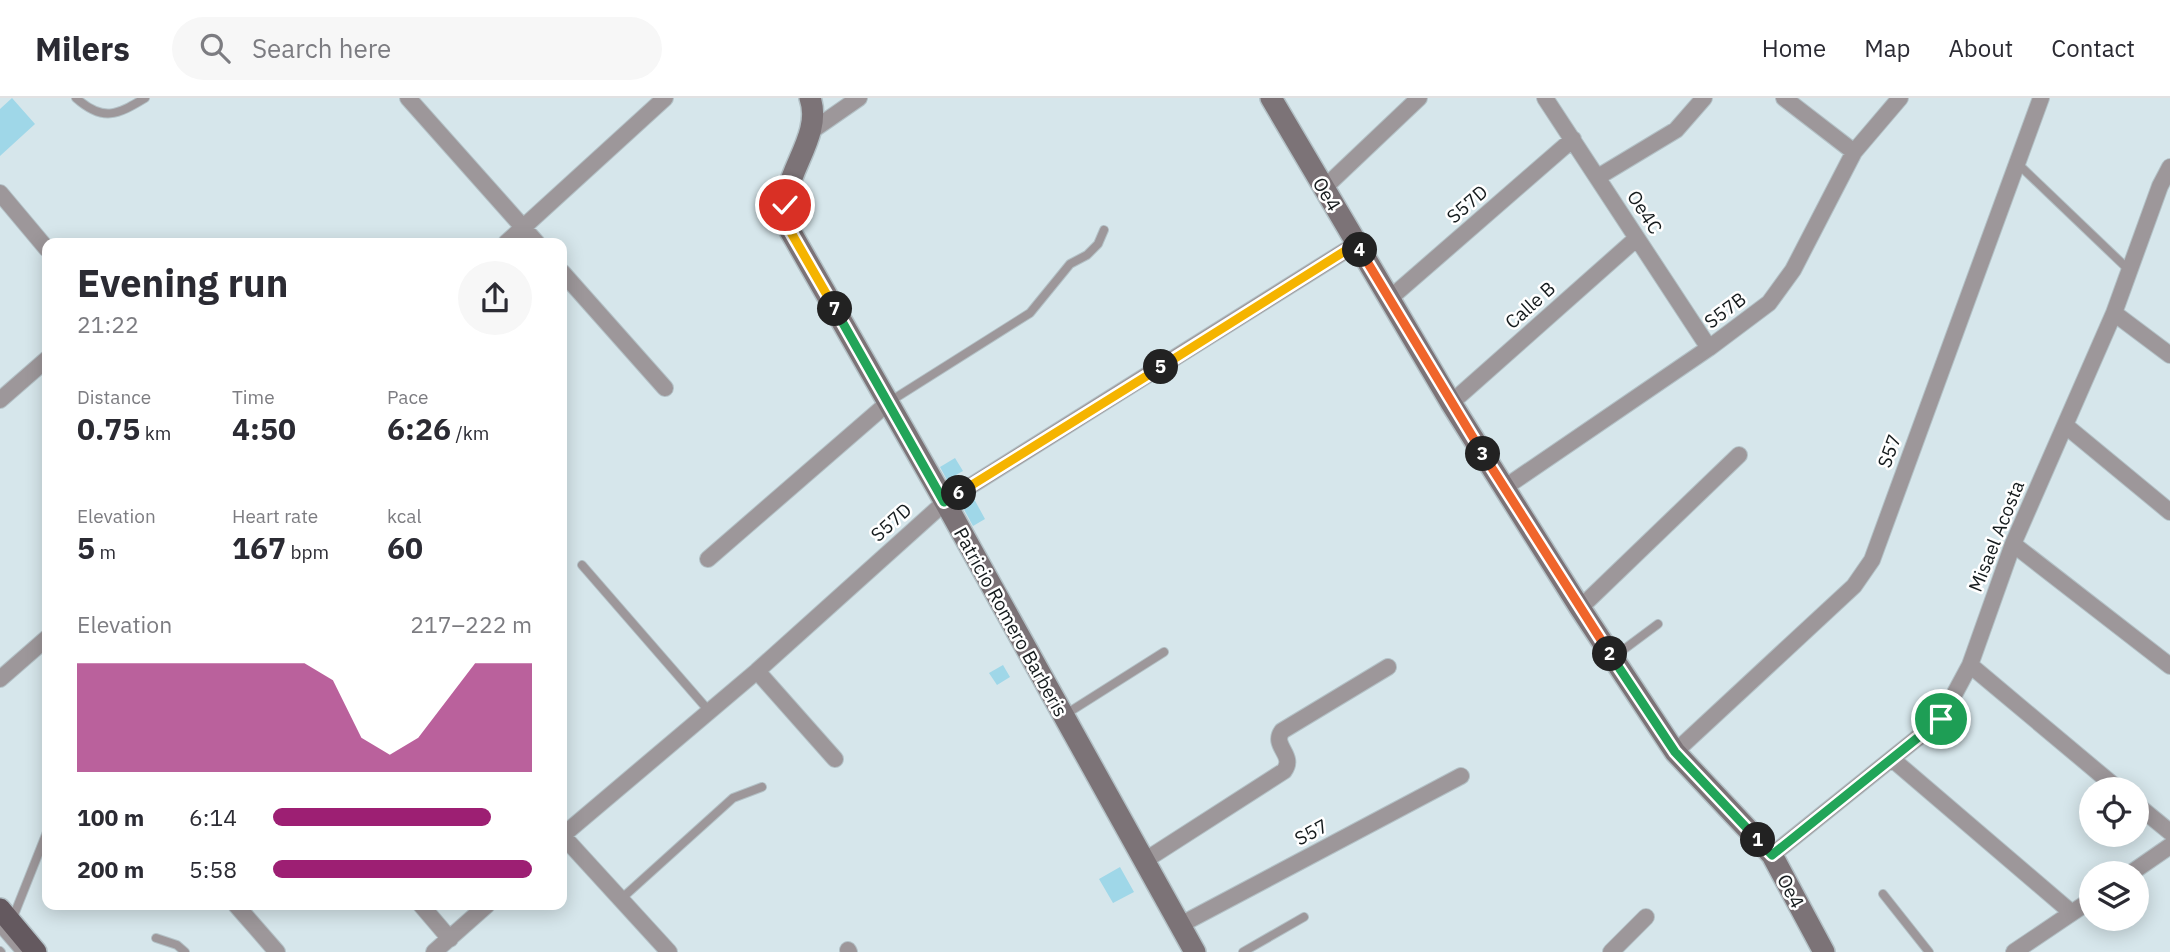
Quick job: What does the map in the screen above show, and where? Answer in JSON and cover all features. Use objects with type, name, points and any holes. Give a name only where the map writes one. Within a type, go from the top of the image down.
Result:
[{"type":"main road","points":[[4,920],[36,952]]},
{"type":"street","points":[[408,98],[532,238]]},
{"type":"street","points":[[512,238],[665,98]]},
{"type":"street","name":"Patricio Romero Barberis","points":[[810,98],[810,132],[785,205],[789,229],[889,402],[1144,861],[1185,942]]},
{"type":"street","points":[[810,132],[859,98]]},
{"type":"street","name":"Oe4","points":[[1271,98],[1388,300],[1580,608],[1675,752],[1772,855],[1824,952]]},
{"type":"street","points":[[1323,188],[1419,98]]},
{"type":"street","name":"Oe4C","points":[[1545,98],[1709,348]]},
{"type":"street","points":[[1598,177],[1676,131],[1704,98]]},
{"type":"street","name":"S57B","points":[[1504,488],[1709,348],[1769,303],[1793,270],[1854,152],[1900,98]]},
{"type":"street","name":"S57","points":[[1675,752],[1854,586],[1872,560],[2040,98]]},
{"type":"street","points":[[1787,99],[1854,152]]},
{"type":"street","name":"S57D","points":[[1388,300],[1573,139]]},
{"type":"street","name":"Misael Acosta","points":[[1772,855],[1941,719],[1970,665],[2013,544],[2115,313],[2165,190],[2170,167]]},
{"type":"street","points":[[0,193],[42,243]]},
{"type":"street","name":"Calle B","points":[[1451,403],[1637,238]]},
{"type":"street","name":"S57D","points":[[567,831],[757,671],[944,502],[1356,244]]},
{"type":"street","points":[[567,278],[666,388]]},
{"type":"street","points":[[2115,313],[2170,355]]},
{"type":"street","points":[[0,400],[42,363]]},
{"type":"street","points":[[708,559],[889,402]]},
{"type":"street","points":[[2066,426],[2170,512]]},
{"type":"street","points":[[1580,608],[1739,455]]},
{"type":"street","points":[[2013,544],[2170,666]]},
{"type":"street","points":[[0,679],[42,642]]},
{"type":"street","points":[[1970,665],[2104,777]]},
{"type":"street","points":[[1144,861],[1284,771],[1288,766],[1288,759],[1279,742],[1278,736],[1282,731],[1388,667]]},
{"type":"street","points":[[757,671],[835,759]]},
{"type":"street","points":[[1892,760],[2072,913]]},
{"type":"street","name":"S57","points":[[1185,942],[1461,776]]},
{"type":"street","points":[[2149,815],[2170,832]]},
{"type":"street","points":[[567,840],[669,952]]},
{"type":"street","points":[[2148,861],[2170,846]]},
{"type":"street","points":[[2014,952],[2079,908]]},
{"type":"street","points":[[240,910],[277,952]]},
{"type":"street","points":[[425,910],[450,939]]},
{"type":"street","points":[[434,952],[482,910]]},
{"type":"street","points":[[1611,952],[1646,917]]},
{"type":"lane","points":[[76,98],[86,108],[110,116],[145,98]]},
{"type":"lane","points":[[2016,162],[2130,271]]},
{"type":"lane","points":[[889,402],[1030,313],[1070,264],[1087,255],[1098,244],[1104,230]]},
{"type":"lane","points":[[582,565],[709,711]]},
{"type":"lane","points":[[1613,658],[1658,624]]},
{"type":"lane","points":[[1063,716],[1164,652]]},
{"type":"lane","points":[[621,899],[733,798],[762,787]]},
{"type":"lane","points":[[20,952],[4,920],[42,842]]},
{"type":"lane","points":[[1884,894],[1929,952]]},
{"type":"lane","points":[[1243,952],[1304,917]]},
{"type":"lane","points":[[156,938],[185,952]]},
{"type":"building","points":[[12,98],[35,124],[0,156],[0,109]]},
{"type":"building","points":[[955,458],[963,471],[947,480],[940,467]]},
{"type":"building","points":[[973,497],[985,519],[973,526],[961,504]]},
{"type":"building","points":[[1003,665],[1010,677],[997,685],[989,673]]},
{"type":"building","points":[[1120,867],[1134,892],[1113,903],[1099,879]]},
{"type":"route","points":[[785,205],[789,229],[944,502],[1356,244],[1451,403],[1580,608],[1675,752],[1772,855],[1941,719]]}]
